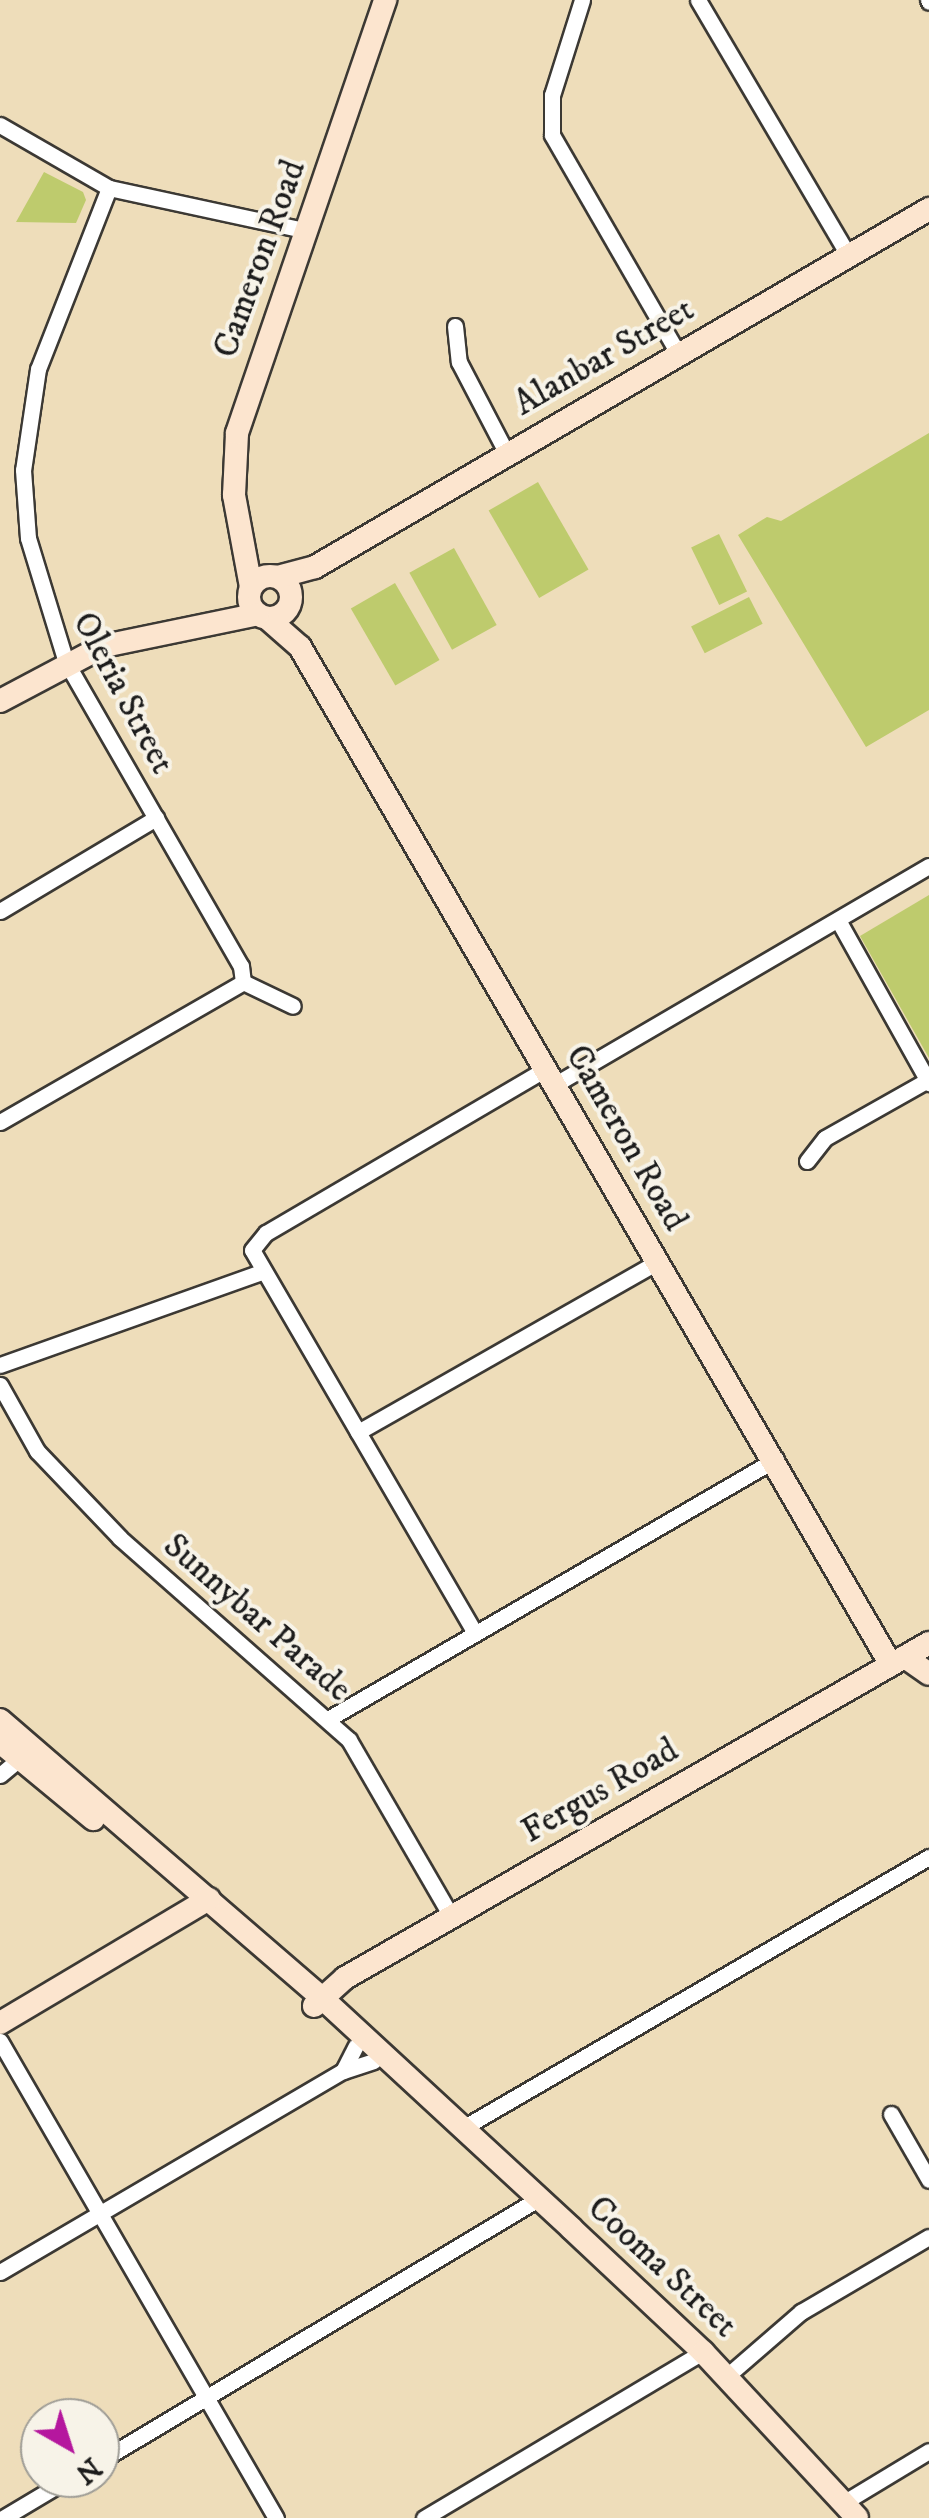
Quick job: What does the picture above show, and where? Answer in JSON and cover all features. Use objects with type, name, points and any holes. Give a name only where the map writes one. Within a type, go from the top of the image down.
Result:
[{"type":"street","name":"Cameron Road","points":[[385,0],[238,433],[234,495],[244,546],[262,594],[300,647],[658,1262],[898,1661],[929,1674]]},
{"type":"street","points":[[582,0],[552,94],[552,135],[678,355]]},
{"type":"street","points":[[698,0],[849,256]]},
{"type":"street","points":[[0,125],[109,188],[308,231]]},
{"type":"street","name":"Oleria Street","points":[[109,188],[46,341],[23,470],[28,538],[66,662],[241,966],[244,982]]},
{"type":"street","name":"Alanbar Street","points":[[0,701],[66,662],[104,646],[221,618],[929,209]]},
{"type":"street","points":[[455,326],[459,362],[507,454]]},
{"type":"street","name":"Alanbar Street","points":[[291,600],[315,567]]},
{"type":"street","points":[[262,594],[291,600]]},
{"type":"street","points":[[262,594],[291,600]]},
{"type":"street","name":"Cameron Road","points":[[291,600],[300,647]]},
{"type":"street","points":[[0,911],[156,818]]},
{"type":"street","points":[[475,1633],[261,1272],[252,1250],[266,1233],[838,920],[929,866]]},
{"type":"street","points":[[806,1160],[825,1138],[928,1082],[838,920]]},
{"type":"street","points":[[0,1122],[244,982],[293,1006]]},
{"type":"street","points":[[358,1432],[658,1262]]},
{"type":"street","points":[[0,1365],[261,1272]]},
{"type":"street","name":"Sunnybar Parade","points":[[0,1385],[22,1431],[107,1525],[350,1740],[452,1916]]},
{"type":"street","points":[[328,1719],[776,1459]]},
{"type":"street","name":"Fergus Road","points":[[317,2003],[345,1978],[929,1643]]},
{"type":"street","name":"Cooma Street","points":[[0,1720],[26,1754],[462,2129],[703,2352],[850,2510]]},
{"type":"street","name":"Cooma Street","points":[[0,1742],[26,1754]]},
{"type":"street","points":[[0,1776],[26,1754]]},
{"type":"street","points":[[462,2129],[929,1858]]},
{"type":"street","points":[[0,2022],[203,1903]]},
{"type":"street","name":"Cooma Street","points":[[317,2003],[364,2054],[405,2081]]},
{"type":"street","points":[[0,2041],[276,2518]]},
{"type":"street","points":[[0,2272],[344,2071],[364,2054]]},
{"type":"street","points":[[891,2114],[929,2180]]},
{"type":"street","points":[[120,2448],[538,2199]]},
{"type":"street","points":[[727,2376],[801,2312],[929,2237]]},
{"type":"street","points":[[424,2518],[703,2352]]},
{"type":"street","points":[[850,2510],[929,2451]]},
{"type":"street","points":[[2,2518],[36,2498]]},
{"type":"green space","points":[[44,172],[83,192],[86,200],[76,223],[16,222]]},
{"type":"green space","points":[[929,433],[929,710],[866,747],[738,535],[767,517],[781,521]]},
{"type":"green space","points":[[538,482],[588,569],[539,598],[489,510]]},
{"type":"green space","points":[[719,534],[747,592],[719,605],[691,548]]},
{"type":"green space","points":[[454,548],[497,625],[452,650],[409,573]]},
{"type":"green space","points":[[395,583],[440,660],[395,686],[351,608]]},
{"type":"green space","points":[[749,597],[763,624],[705,653],[691,627]]},
{"type":"green space","points":[[929,895],[929,1058],[860,936]]}]
